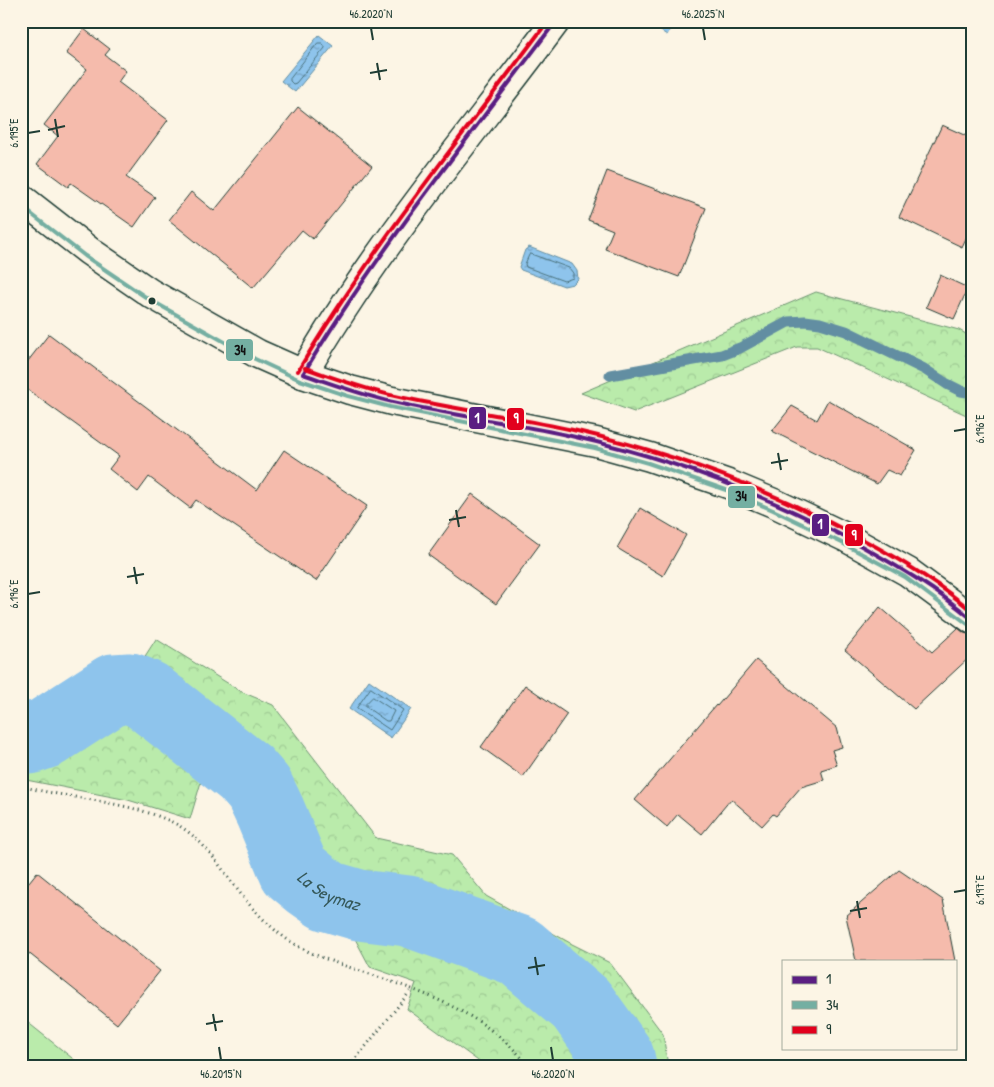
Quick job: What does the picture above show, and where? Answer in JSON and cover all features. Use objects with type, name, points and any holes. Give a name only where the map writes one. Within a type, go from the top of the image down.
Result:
[{"type":"street","points":[[303,374],[320,344],[387,243],[556,21]]},
{"type":"street","points":[[21,198],[89,252],[150,293],[258,354],[303,374],[350,390],[392,401],[596,442],[650,457],[728,484],[846,537],[908,572],[973,620]]},
{"type":"path","points":[[21,786],[43,792],[150,811],[174,823],[186,830],[202,844],[244,899],[290,942],[326,959],[454,1006],[488,1026],[529,1066]]},
{"type":"path","points":[[350,1066],[412,989]]},
{"type":"green space","points":[[816,292],[959,330],[973,338],[973,418],[817,347],[797,347],[634,412],[581,393]]},
{"type":"green space","points":[[156,639],[242,692],[273,705],[376,838],[452,855],[486,896],[610,963],[663,1034],[668,1066],[485,1066],[407,1009],[416,983],[370,967],[352,933],[295,908],[272,881],[242,813],[201,782],[190,819],[128,800],[21,779],[21,744],[40,750],[65,742],[117,700]]},
{"type":"green space","points":[[21,1017],[82,1066],[21,1066]]},
{"type":"water","points":[[649,21],[675,21],[667,35],[648,23]]},
{"type":"water","points":[[319,35],[333,46],[295,92],[281,81]]},
{"type":"water","points":[[529,247],[572,264],[577,271],[578,279],[573,284],[564,286],[521,270],[519,267],[525,250]]},
{"type":"water","points":[[369,680],[411,709],[391,738],[349,709]]},
{"type":"building","points":[[84,29],[110,49],[105,55],[126,71],[118,82],[168,120],[126,177],[155,197],[134,227],[71,183],[68,187],[37,164],[58,136],[44,125],[87,69],[66,53]]},
{"type":"building","points":[[298,107],[372,166],[313,239],[302,230],[253,288],[169,220],[191,192],[214,211]]},
{"type":"building","points":[[942,125],[973,139],[973,223],[962,247],[899,217]]},
{"type":"building","points":[[607,171],[706,208],[679,277],[605,249],[613,230],[588,220]]},
{"type":"building","points":[[940,275],[968,288],[954,319],[926,307]]},
{"type":"building","points":[[49,334],[257,490],[284,450],[367,506],[316,581],[196,500],[190,508],[149,477],[138,492],[109,469],[119,456],[21,385],[21,370]]},
{"type":"building","points":[[828,400],[916,450],[900,476],[887,470],[877,484],[772,431],[792,406],[817,420]]},
{"type":"building","points":[[472,494],[540,544],[496,604],[428,555]]},
{"type":"building","points":[[640,508],[686,535],[663,576],[617,548]]},
{"type":"building","points":[[880,607],[932,652],[958,628],[964,633],[973,635],[973,654],[914,709],[845,650]]},
{"type":"building","points":[[756,660],[837,728],[842,747],[832,750],[837,765],[821,770],[824,780],[801,787],[776,816],[773,814],[762,826],[731,799],[702,834],[678,814],[667,827],[635,800]]},
{"type":"building","points":[[525,685],[567,714],[523,777],[481,747]]},
{"type":"building","points":[[899,870],[943,900],[955,960],[856,960],[846,916]]},
{"type":"building","points":[[37,872],[160,971],[117,1024],[21,947],[21,892]]},
{"type":"waterway","points":[[610,375],[722,355],[740,348],[788,322],[805,321],[820,323],[846,331],[924,369],[961,391],[973,393]]},
{"type":"waterway","name":"La Seymaz","points":[[21,736],[29,739],[46,733],[114,689],[130,688],[146,695],[245,773],[259,789],[294,870],[311,884],[328,896],[359,905],[408,911],[519,951],[581,1004],[619,1057],[621,1066]]},
{"type":"transit line","name":"9","points":[[298,371],[326,325],[387,236],[548,21]]},
{"type":"transit line","name":"1","points":[[303,374],[393,238],[556,21]]},
{"type":"transit line","name":"34","points":[[21,206],[85,256],[147,298],[255,359],[300,380],[348,396],[390,407],[595,448],[648,463],[726,490],[842,543],[905,577],[969,625]]},
{"type":"transit line","name":"9","points":[[305,368],[361,387],[395,396],[551,425],[611,439],[721,475],[793,505],[862,539],[919,572],[973,612]]},
{"type":"transit line","name":"1","points":[[303,374],[359,393],[393,402],[549,431],[608,445],[645,455],[717,480],[788,509],[856,543],[931,588],[973,620]]}]
